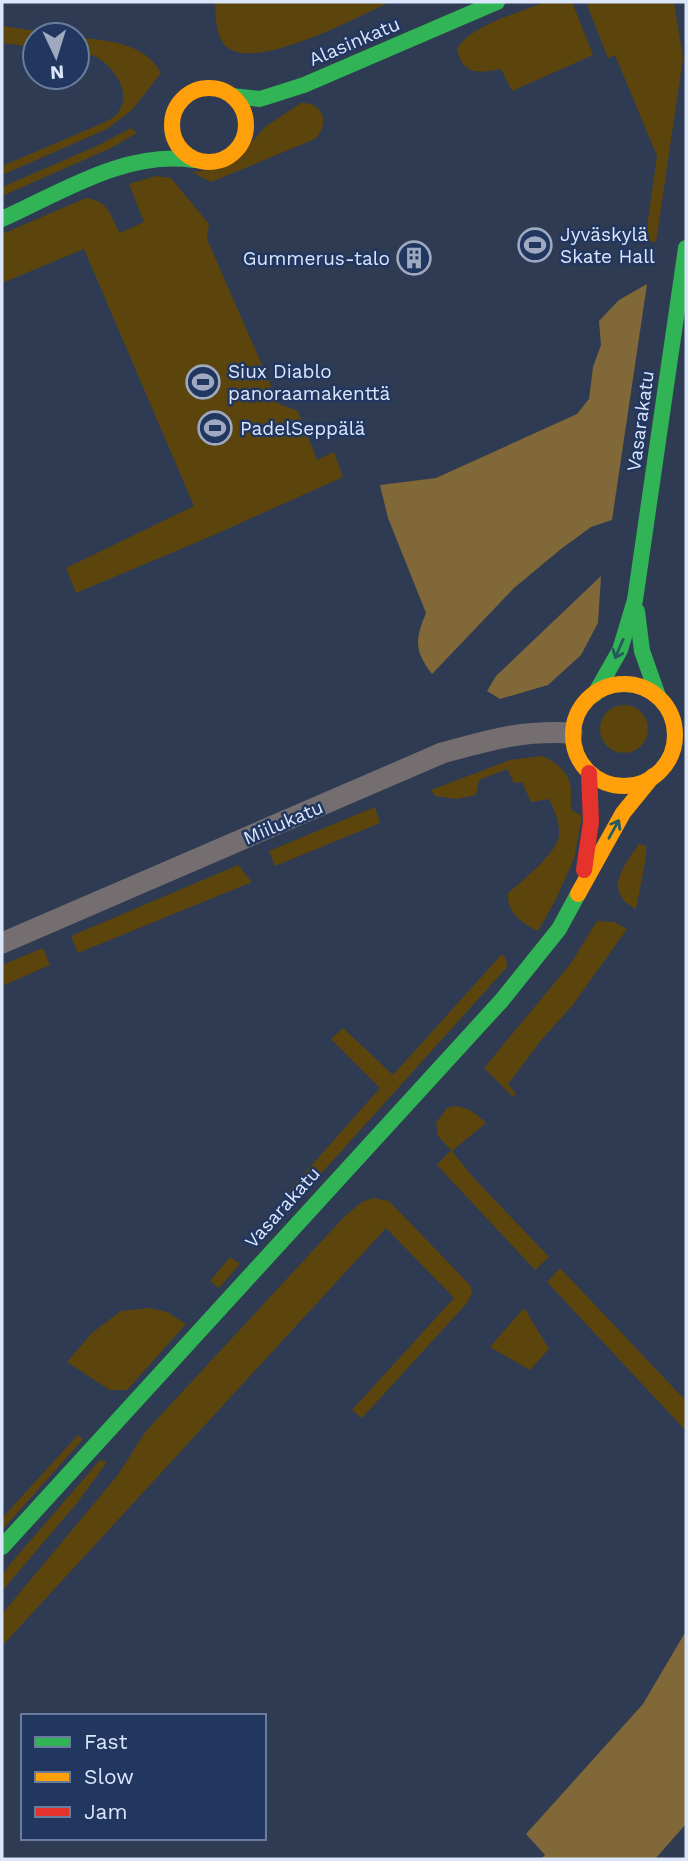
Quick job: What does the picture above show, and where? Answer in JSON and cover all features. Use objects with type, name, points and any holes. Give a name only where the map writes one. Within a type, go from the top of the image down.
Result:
[{"type":"street","name":"Alasinkatu","points":[[232,96],[260,99],[304,85],[497,2]]},
{"type":"street","name":"Alasinkatu","points":[[243,140],[264,116],[304,85]]},
{"type":"street","points":[[2,219],[106,174],[155,158],[208,163],[223,160],[235,152],[243,140],[245,116],[240,104],[232,96],[220,89],[209,88],[187,95],[158,130]]},
{"type":"street","points":[[174,113],[172,122],[175,140],[179,148],[194,160]]},
{"type":"street","points":[[106,174],[141,146]]},
{"type":"street","name":"Vasarakatu","points":[[594,694],[620,650],[635,600],[686,248]]},
{"type":"street","name":"Vasarakatu","points":[[635,600],[642,651],[657,696]]},
{"type":"street","points":[[621,684],[634,684],[657,696],[666,706],[675,733],[670,757],[664,766],[642,782],[619,785],[610,784],[589,773],[575,750],[572,733],[578,711],[594,694],[621,684]]},
{"type":"street","name":"Miilukatu","points":[[2,943],[442,753],[512,735],[541,731],[572,733]]},
{"type":"street","name":"Vasarakatu","points":[[582,886],[591,822],[589,773]]},
{"type":"street","name":"Vasarakatu","points":[[2,1547],[502,1000],[559,929],[623,813],[653,776]]},
{"type":"shaded area","points":[[215,2],[390,2],[305,40],[256,53],[237,52],[224,44],[217,29]]},
{"type":"shaded area","points":[[545,2],[572,2],[593,55],[512,91],[501,69],[479,72],[463,64],[457,49],[472,33]]},
{"type":"shaded area","points":[[586,2],[674,3],[683,58],[656,242],[645,241],[657,156],[615,55],[608,58]]},
{"type":"shaded area","points":[[2,26],[21,29],[21,45],[2,43]]},
{"type":"shaded area","points":[[91,39],[113,42],[145,55],[161,73],[132,110],[107,129],[2,175],[2,166],[106,122],[119,111],[123,103],[122,87],[113,71],[92,55]]},
{"type":"shaded area","points":[[301,103],[315,106],[322,115],[322,127],[315,139],[211,182],[192,172],[219,169],[233,163],[265,127]]},
{"type":"shaded area","points":[[131,128],[137,133],[111,148],[2,196],[2,187],[99,145]]},
{"type":"shaded area","name":"PadelSeppälä","points":[[156,176],[171,178],[209,224],[207,239],[279,404],[298,411],[317,460],[334,452],[343,477],[76,593],[66,568],[194,506],[84,249],[2,283],[2,234],[86,198],[104,206],[120,233],[144,222],[129,184]]},
{"type":"shaded area","points":[[647,284],[612,520],[591,527],[514,588],[432,674],[418,645],[426,613],[388,518],[380,485],[436,478],[577,414],[589,399],[593,367],[601,345],[599,321],[619,300]]},
{"type":"shaded area","points":[[601,576],[598,623],[581,655],[548,685],[500,699],[487,691],[496,676]]},
{"type":"shaded area","points":[[624,705],[633,706],[641,712],[647,720],[647,738],[641,746],[633,752],[624,753],[615,752],[607,746],[601,738],[600,729],[601,720],[607,712],[615,706]]},
{"type":"shaded area","points":[[542,756],[566,774],[572,810],[582,816],[574,859],[538,931],[521,921],[513,912],[508,893],[538,866],[557,843],[559,826],[549,799],[531,802],[522,782],[514,783],[507,769],[479,780],[476,795],[456,799],[435,796],[431,790],[510,760]]},
{"type":"shaded area","points":[[375,807],[380,823],[275,866],[269,851]]},
{"type":"shaded area","points":[[639,844],[646,846],[646,857],[636,909],[626,902],[618,886],[622,869]]},
{"type":"shaded area","points":[[238,865],[252,882],[78,953],[71,936]]},
{"type":"shaded area","points":[[597,921],[614,922],[627,929],[572,1006],[543,1038],[508,1084],[516,1094],[513,1097],[484,1068],[571,963]]},
{"type":"shaded area","points":[[43,948],[50,965],[2,986],[2,965]]},
{"type":"shaded area","points":[[502,954],[507,967],[300,1197],[294,1197],[288,1192],[380,1088],[331,1039],[343,1028],[393,1075]]},
{"type":"shaded area","points":[[455,1106],[472,1112],[486,1123],[452,1151],[471,1175],[549,1257],[535,1270],[437,1165],[451,1150],[438,1136],[436,1123],[447,1108]]},
{"type":"shaded area","points":[[373,1198],[389,1201],[470,1285],[472,1292],[467,1303],[362,1418],[352,1410],[454,1298],[386,1228],[2,1646],[2,1614],[117,1476],[146,1431],[345,1216],[362,1202]]},
{"type":"shaded area","points":[[230,1257],[240,1264],[219,1288],[210,1281]]},
{"type":"shaded area","points":[[560,1268],[686,1401],[686,1431],[547,1282]]},
{"type":"shaded area","points":[[149,1308],[167,1312],[186,1324],[127,1390],[110,1390],[67,1362],[92,1333],[121,1311]]},
{"type":"shaded area","points":[[524,1308],[549,1349],[530,1370],[490,1347]]},
{"type":"shaded area","points":[[78,1435],[83,1439],[2,1530],[2,1518]]},
{"type":"shaded area","points":[[100,1460],[107,1462],[77,1503],[2,1591],[2,1575]]},
{"type":"shaded area","points":[[686,1631],[686,1824],[655,1859],[541,1859],[545,1855],[526,1834],[643,1704]]},
{"type":"traffic: fast","points":[[232,96],[260,99],[304,85],[497,2]]},
{"type":"traffic: fast","points":[[2,219],[71,186],[119,167],[144,161],[194,160]]},
{"type":"traffic: fast","points":[[595,694],[620,650],[635,600],[686,248]]},
{"type":"traffic: fast","points":[[637,611],[642,651],[658,696]]},
{"type":"traffic: fast","points":[[2,1547],[502,1000],[559,929],[578,894]]},
{"type":"traffic: slow","points":[[209,88],[230,94],[240,104],[246,125],[240,146],[230,156],[209,162],[188,156],[178,146],[172,125],[178,104],[188,94],[209,88]]},
{"type":"traffic: slow","points":[[624,684],[643,688],[660,699],[671,716],[675,735],[671,754],[660,771],[643,782],[624,786],[605,782],[588,771],[577,754],[573,735],[577,716],[588,699],[605,688],[624,684]]},
{"type":"traffic: slow","points":[[578,894],[623,813],[653,776]]},
{"type":"traffic: jam","points":[[584,870],[591,822],[589,773]]},
{"type":"place","name":"Jyväskylä Skate Hall","points":[[535,245]]},
{"type":"place","name":"Gummerus-talo","points":[[414,258]]},
{"type":"place","name":"Siux Diablo panoraamakenttä","points":[[203,382]]},
{"type":"place","name":"PadelSeppälä","points":[[215,428]]}]
